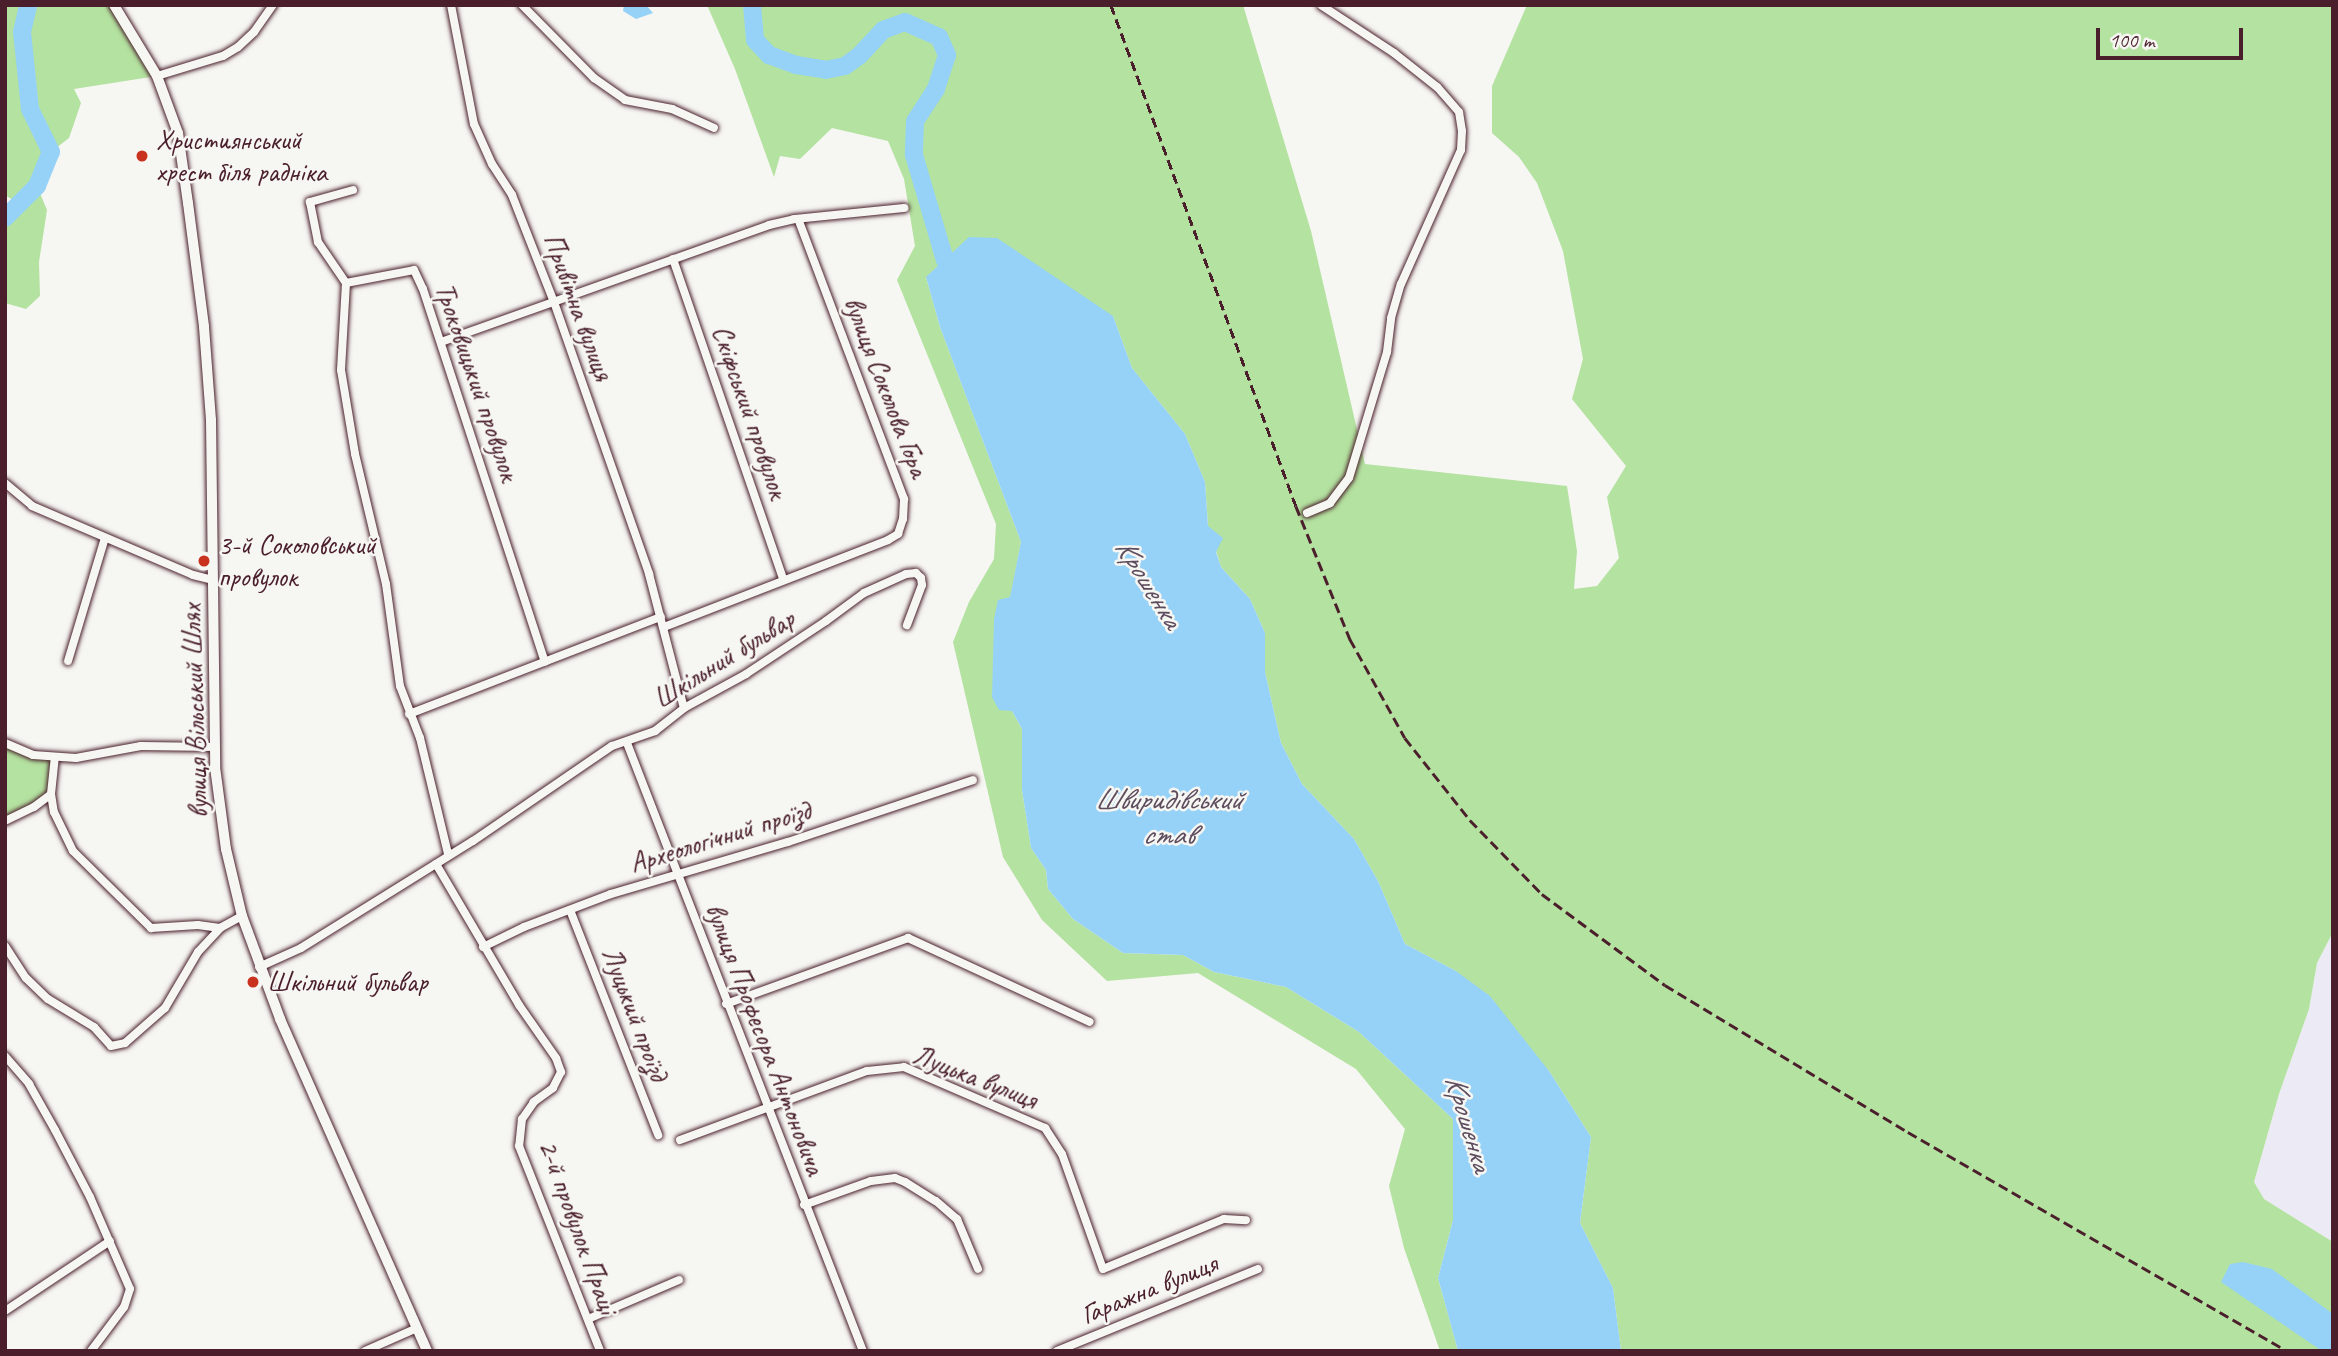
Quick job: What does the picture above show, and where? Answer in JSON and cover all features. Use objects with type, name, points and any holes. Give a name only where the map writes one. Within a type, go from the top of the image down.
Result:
[{"type":"street","name":"вулиця Вільський Шлях","points":[[114,5],[157,76],[178,133],[204,327],[211,438],[215,747],[220,816],[242,916],[259,967],[427,1351]]},
{"type":"street","points":[[157,76],[223,56],[238,47],[254,32],[273,5]]},
{"type":"street","name":"Привітна вулиця","points":[[451,5],[474,124],[492,164],[513,195],[554,302],[649,573],[664,626]]},
{"type":"street","points":[[522,5],[594,78],[625,100],[672,109],[714,128]]},
{"type":"street","points":[[1307,513],[1330,503],[1349,478],[1387,352],[1391,318],[1401,284],[1461,150],[1462,131],[1459,112],[1437,87],[1321,5]]},
{"type":"street","points":[[353,190],[310,202],[318,242],[331,265],[346,283],[341,370],[355,454],[386,584],[400,686],[420,738],[448,854]]},
{"type":"street","points":[[441,342],[769,225],[797,219],[904,208]]},
{"type":"street","name":"вулиця Соколова Гора","points":[[664,626],[898,534],[904,510],[900,487],[797,219]]},
{"type":"street","name":"Скіфський провулок","points":[[673,259],[783,579]]},
{"type":"street","name":"Троковицький провулок","points":[[346,283],[414,270],[441,342],[545,662]]},
{"type":"street","points":[[5,483],[32,506],[193,575],[213,580]]},
{"type":"street","points":[[68,661],[105,538]]},
{"type":"street","name":"Шкільний бульвар","points":[[259,967],[301,948],[448,854],[473,841],[612,746],[627,743],[654,731],[684,708],[746,674],[864,593],[916,573],[921,578],[922,585],[907,625]]},
{"type":"street","points":[[409,714],[661,617]]},
{"type":"street","points":[[664,626],[684,708]]},
{"type":"street","points":[[5,743],[33,755],[76,758],[141,746],[215,747]]},
{"type":"street","name":"вулиця Професора Антоновича","points":[[627,743],[804,1205],[863,1351]]},
{"type":"street","points":[[55,757],[51,794],[54,812],[73,850],[151,928],[198,925],[220,928]]},
{"type":"street","name":"Археологічний проїзд","points":[[483,947],[570,910],[973,780]]},
{"type":"street","points":[[5,821],[34,807],[51,794]]},
{"type":"street","points":[[436,864],[483,947]]},
{"type":"street","name":"Луцький проїзд","points":[[570,910],[658,1135]]},
{"type":"street","points":[[5,946],[26,978],[48,999],[94,1027],[111,1046],[125,1043],[164,1007],[198,952],[220,928],[242,916]]},
{"type":"street","points":[[726,1003],[908,938],[1090,1022]]},
{"type":"street","name":"2-й провулок Праці","points":[[483,947],[519,1006],[556,1058],[561,1072],[553,1088],[534,1102],[522,1119],[520,1146],[600,1351]]},
{"type":"street","points":[[5,1056],[43,1108],[110,1241],[130,1289],[124,1307],[91,1351]]},
{"type":"street","name":"Луцька вулиця","points":[[680,1140],[867,1071],[904,1068],[1045,1128],[1062,1154],[1104,1269],[1224,1219],[1246,1220]]},
{"type":"street","points":[[804,1205],[871,1181],[895,1178],[913,1185],[957,1219],[978,1269]]},
{"type":"street","points":[[5,1311],[110,1241]]},
{"type":"street","name":"Гаражна вулиця","points":[[1057,1351],[1258,1269]]},
{"type":"street","points":[[588,1319],[679,1280]]},
{"type":"street","points":[[366,1351],[417,1328]]},
{"type":"shaded area","points":[[2333,932],[2333,1242],[2264,1199],[2254,1182],[2279,1094],[2309,1009],[2317,963]]},
{"type":"green space","points":[[5,5],[114,5],[157,76],[74,89],[81,103],[69,138],[51,152],[37,186],[47,210],[39,262],[40,296],[26,309],[5,303],[5,218],[19,204],[5,195]]},
{"type":"green space","points":[[707,5],[1243,5],[1311,231],[1365,464],[1567,486],[1577,551],[1574,589],[1597,586],[1619,558],[1607,497],[1626,466],[1572,399],[1583,359],[1563,251],[1537,183],[1519,157],[1492,133],[1492,86],[1527,5],[2333,5],[2333,932],[2317,963],[2309,1009],[2279,1094],[2254,1182],[2264,1199],[2333,1242],[2333,1351],[1621,1351],[1613,1288],[1580,1223],[1591,1137],[1549,1071],[1456,971],[1405,944],[1378,881],[1354,839],[1302,784],[1281,743],[1265,672],[1265,633],[1250,599],[1221,567],[1208,526],[1205,482],[1185,434],[1132,368],[1113,316],[926,277],[940,327],[1021,542],[992,696],[1012,711],[1022,729],[1022,790],[1031,848],[1046,870],[1048,889],[1073,919],[1123,953],[1183,955],[1214,972],[1286,987],[1359,1032],[1453,1119],[1453,1220],[1438,1278],[1458,1351],[1440,1351],[1404,1248],[1389,1186],[1405,1129],[1356,1069],[1198,973],[1107,981],[1042,920],[1003,857],[953,642],[969,602],[994,559],[996,524],[897,280],[915,246],[904,179],[888,141],[832,128],[800,159],[780,156],[774,177],[735,69]]},
{"type":"green space","points":[[5,743],[33,755],[55,757],[51,794],[5,821]]},
{"type":"water","points":[[624,5],[646,5],[653,13],[636,19],[623,11]]},
{"type":"water","name":"Швиридівський став","points":[[969,237],[997,238],[1113,316],[1132,368],[1185,434],[1205,482],[1208,526],[1223,538],[1216,552],[1221,567],[1250,599],[1265,633],[1265,672],[1281,743],[1302,784],[1354,839],[1378,881],[1405,944],[1456,971],[1490,996],[1549,1071],[1591,1137],[1580,1223],[1613,1288],[1621,1351],[1458,1351],[1438,1278],[1453,1220],[1453,1119],[1359,1032],[1286,987],[1214,972],[1183,955],[1123,953],[1073,919],[1048,889],[1046,870],[1031,848],[1022,790],[1022,729],[1012,711],[999,710],[992,697],[994,619],[998,600],[1010,597],[1021,542],[940,327],[926,277]]},
{"type":"water","points":[[2243,1262],[2272,1269],[2333,1314],[2333,1351],[2322,1351],[2221,1282],[2230,1264]]},
{"type":"waterway","points":[[5,218],[37,186],[51,152],[30,109],[22,32],[28,5]]},
{"type":"waterway","name":"Крошенка","points":[[752,5],[755,40],[769,55],[796,65],[826,70],[845,66],[859,56],[883,30],[905,22],[939,37],[947,55],[936,89],[915,121],[914,155],[945,260],[957,280]]},
{"type":"railway","points":[[1111,5],[1296,506],[1350,639],[1405,738],[1470,820],[1542,894],[1665,985],[1908,1132],[2288,1351]]},
{"type":"place","name":"Християнський хрест біля радніка","points":[[142,156]]},
{"type":"place","name":"3-й Соколовський провулок","points":[[204,561]]},
{"type":"place","name":"Шкільний бульвар","points":[[253,982]]}]
